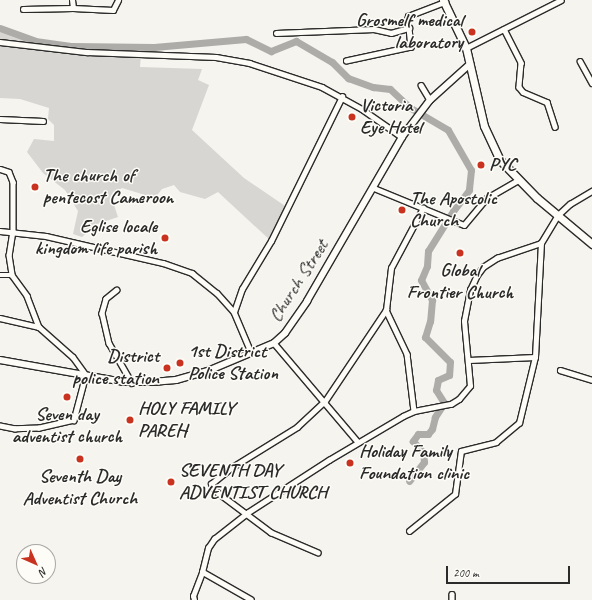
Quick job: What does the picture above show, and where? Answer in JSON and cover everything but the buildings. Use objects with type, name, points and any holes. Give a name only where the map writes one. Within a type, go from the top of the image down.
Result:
[{"type":"highway","points":[[444,1],[466,48],[478,107],[488,137],[500,160],[518,180],[592,244]]},
{"type":"main road","name":"Church Street","points":[[0,360],[132,382],[176,380],[210,370],[274,343],[295,320],[374,188],[402,137],[430,100],[470,64]]},
{"type":"street","points":[[72,0],[73,8]]},
{"type":"street","points":[[23,9],[73,8],[113,10],[118,0]]},
{"type":"street","points":[[466,48],[561,0]]},
{"type":"street","points":[[406,27],[408,16],[444,1]]},
{"type":"street","points":[[276,33],[374,29],[391,33],[406,27]]},
{"type":"street","points":[[346,61],[411,47],[409,28],[406,27]]},
{"type":"street","points":[[504,29],[521,63],[519,87],[523,92],[547,102],[555,127]]},
{"type":"street","points":[[0,42],[87,52],[216,57],[278,70],[305,79],[342,97],[402,137]]},
{"type":"street","points":[[580,61],[592,82]]},
{"type":"street","points":[[421,85],[430,100]]},
{"type":"street","points":[[234,312],[242,289],[271,241],[342,97]]},
{"type":"street","points":[[0,119],[43,121]]},
{"type":"street","points":[[0,169],[12,175],[13,231],[9,255],[12,275],[27,296],[39,327],[72,357],[86,375],[74,420],[39,428],[15,429],[0,426]]},
{"type":"street","points":[[374,188],[446,218],[466,224],[479,205],[518,180]]},
{"type":"street","points":[[409,531],[455,494],[461,451],[496,442],[519,423],[535,357],[541,243],[558,215],[570,204],[592,191]]},
{"type":"street","points":[[318,553],[271,533],[247,513],[215,491],[212,484],[214,480],[287,434],[325,401],[386,310],[391,268],[423,208]]},
{"type":"street","points":[[0,231],[13,231],[46,236],[181,268],[206,283],[234,312],[251,352]]},
{"type":"street","points":[[194,600],[193,596],[202,572],[208,548],[214,539],[247,513],[358,442],[414,411],[443,406],[459,399],[470,386],[469,360],[464,321],[470,290],[477,275],[483,267],[497,258],[541,243]]},
{"type":"street","points":[[0,275],[12,275]]},
{"type":"street","points":[[117,290],[106,299],[102,313],[109,343],[132,382]]},
{"type":"street","points":[[386,310],[407,354],[414,411]]},
{"type":"street","points":[[0,318],[39,327]]},
{"type":"street","points":[[274,343],[325,401],[358,442]]},
{"type":"street","points":[[469,360],[535,357]]},
{"type":"street","points":[[560,370],[592,380]]},
{"type":"street","points":[[202,572],[251,600]]},
{"type":"street","points":[[452,594],[452,600]]},
{"type":"shaded area","points":[[0,28],[35,41],[71,46],[154,47],[141,55],[140,67],[202,69],[198,80],[209,85],[192,130],[244,178],[288,208],[271,241],[218,192],[205,199],[180,192],[174,185],[162,189],[155,198],[122,188],[111,196],[118,217],[97,224],[82,237],[73,234],[78,211],[65,190],[43,173],[27,152],[34,139],[54,141],[54,125],[48,119],[49,108],[20,99],[0,98]]},
{"type":"waterway","points":[[0,28],[35,41],[71,46],[154,47],[246,39],[271,51],[296,41],[332,62],[348,78],[373,87],[390,89],[409,107],[448,130],[471,170],[469,190],[453,211],[428,251],[427,266],[421,280],[432,300],[430,321],[425,337],[450,362],[449,375],[438,380],[436,390],[444,403],[435,417],[432,429],[428,434],[418,434],[413,441],[423,452],[424,462],[409,481]]},
{"type":"place","name":"Grosmelf medical laboratory","points":[[472,32]]},
{"type":"place","name":"Victoria Eye Hotel","points":[[352,117]]},
{"type":"place","name":"PYC","points":[[481,165]]},
{"type":"place","name":"The church of pentecost Cameroon","points":[[35,187]]},
{"type":"place","name":"The Apostolic Church","points":[[402,210]]},
{"type":"place","name":"Eglise locale kingdom life parish","points":[[165,238]]},
{"type":"place","name":"Global Frontier Church","points":[[460,253]]},
{"type":"place","name":"1st District Police Station","points":[[180,363]]},
{"type":"place","name":"District police station","points":[[167,368]]},
{"type":"place","name":"Seven day adventist church","points":[[67,397]]},
{"type":"place","name":"HOLY FAMILY PAREH","points":[[130,420]]},
{"type":"place","name":"Seventh Day Adventist Church","points":[[80,459]]},
{"type":"place","name":"Holiday Family Foundation clinic","points":[[350,463]]},
{"type":"place","name":"SEVENTH DAY ADVENTIST CHURCH","points":[[171,482]]}]
